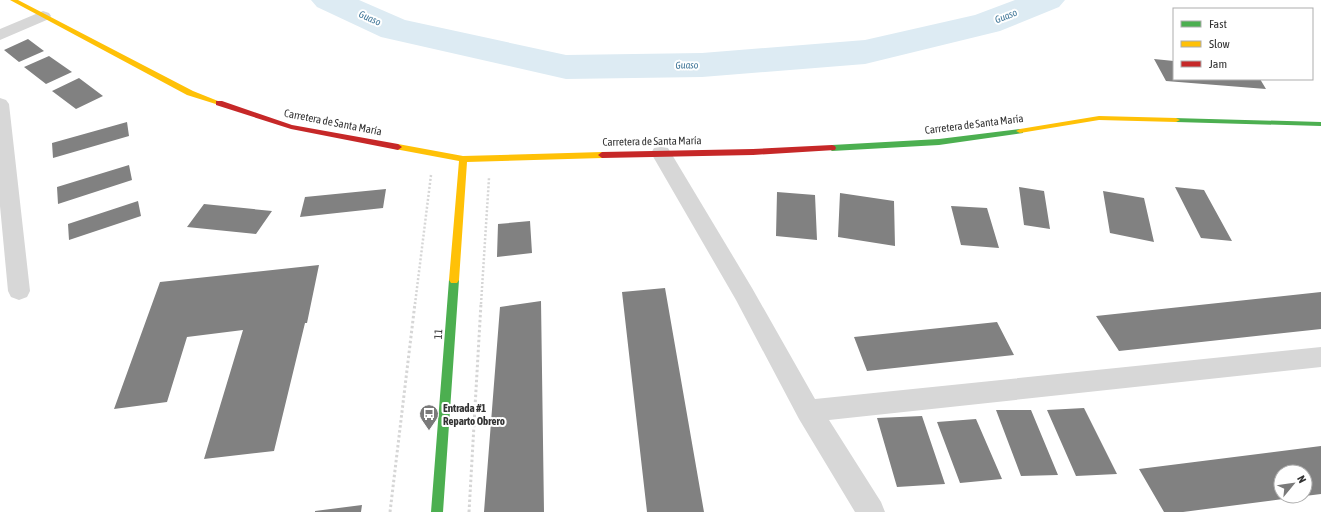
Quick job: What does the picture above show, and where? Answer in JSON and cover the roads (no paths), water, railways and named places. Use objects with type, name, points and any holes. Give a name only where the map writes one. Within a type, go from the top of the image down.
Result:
[{"type":"street","name":"Carretera de Santa María","points":[[13,0],[190,93],[291,127],[463,158],[754,152],[939,142],[1050,127],[1099,118],[1321,124]]},
{"type":"street","points":[[0,35],[43,16]]},
{"type":"street","points":[[0,104],[19,291]]},
{"type":"street","points":[[661,153],[744,294],[808,412],[871,512]]},
{"type":"street","name":"11","points":[[437,512],[463,158]]},
{"type":"street","points":[[808,412],[1321,357]]},
{"type":"waterway","name":"Guaso","points":[[329,0],[394,29],[566,67],[702,65],[865,52],[987,23],[1047,0]]},
{"type":"place","name":"Entrada #1 Reparto Obrero","points":[[429,431]]}]
